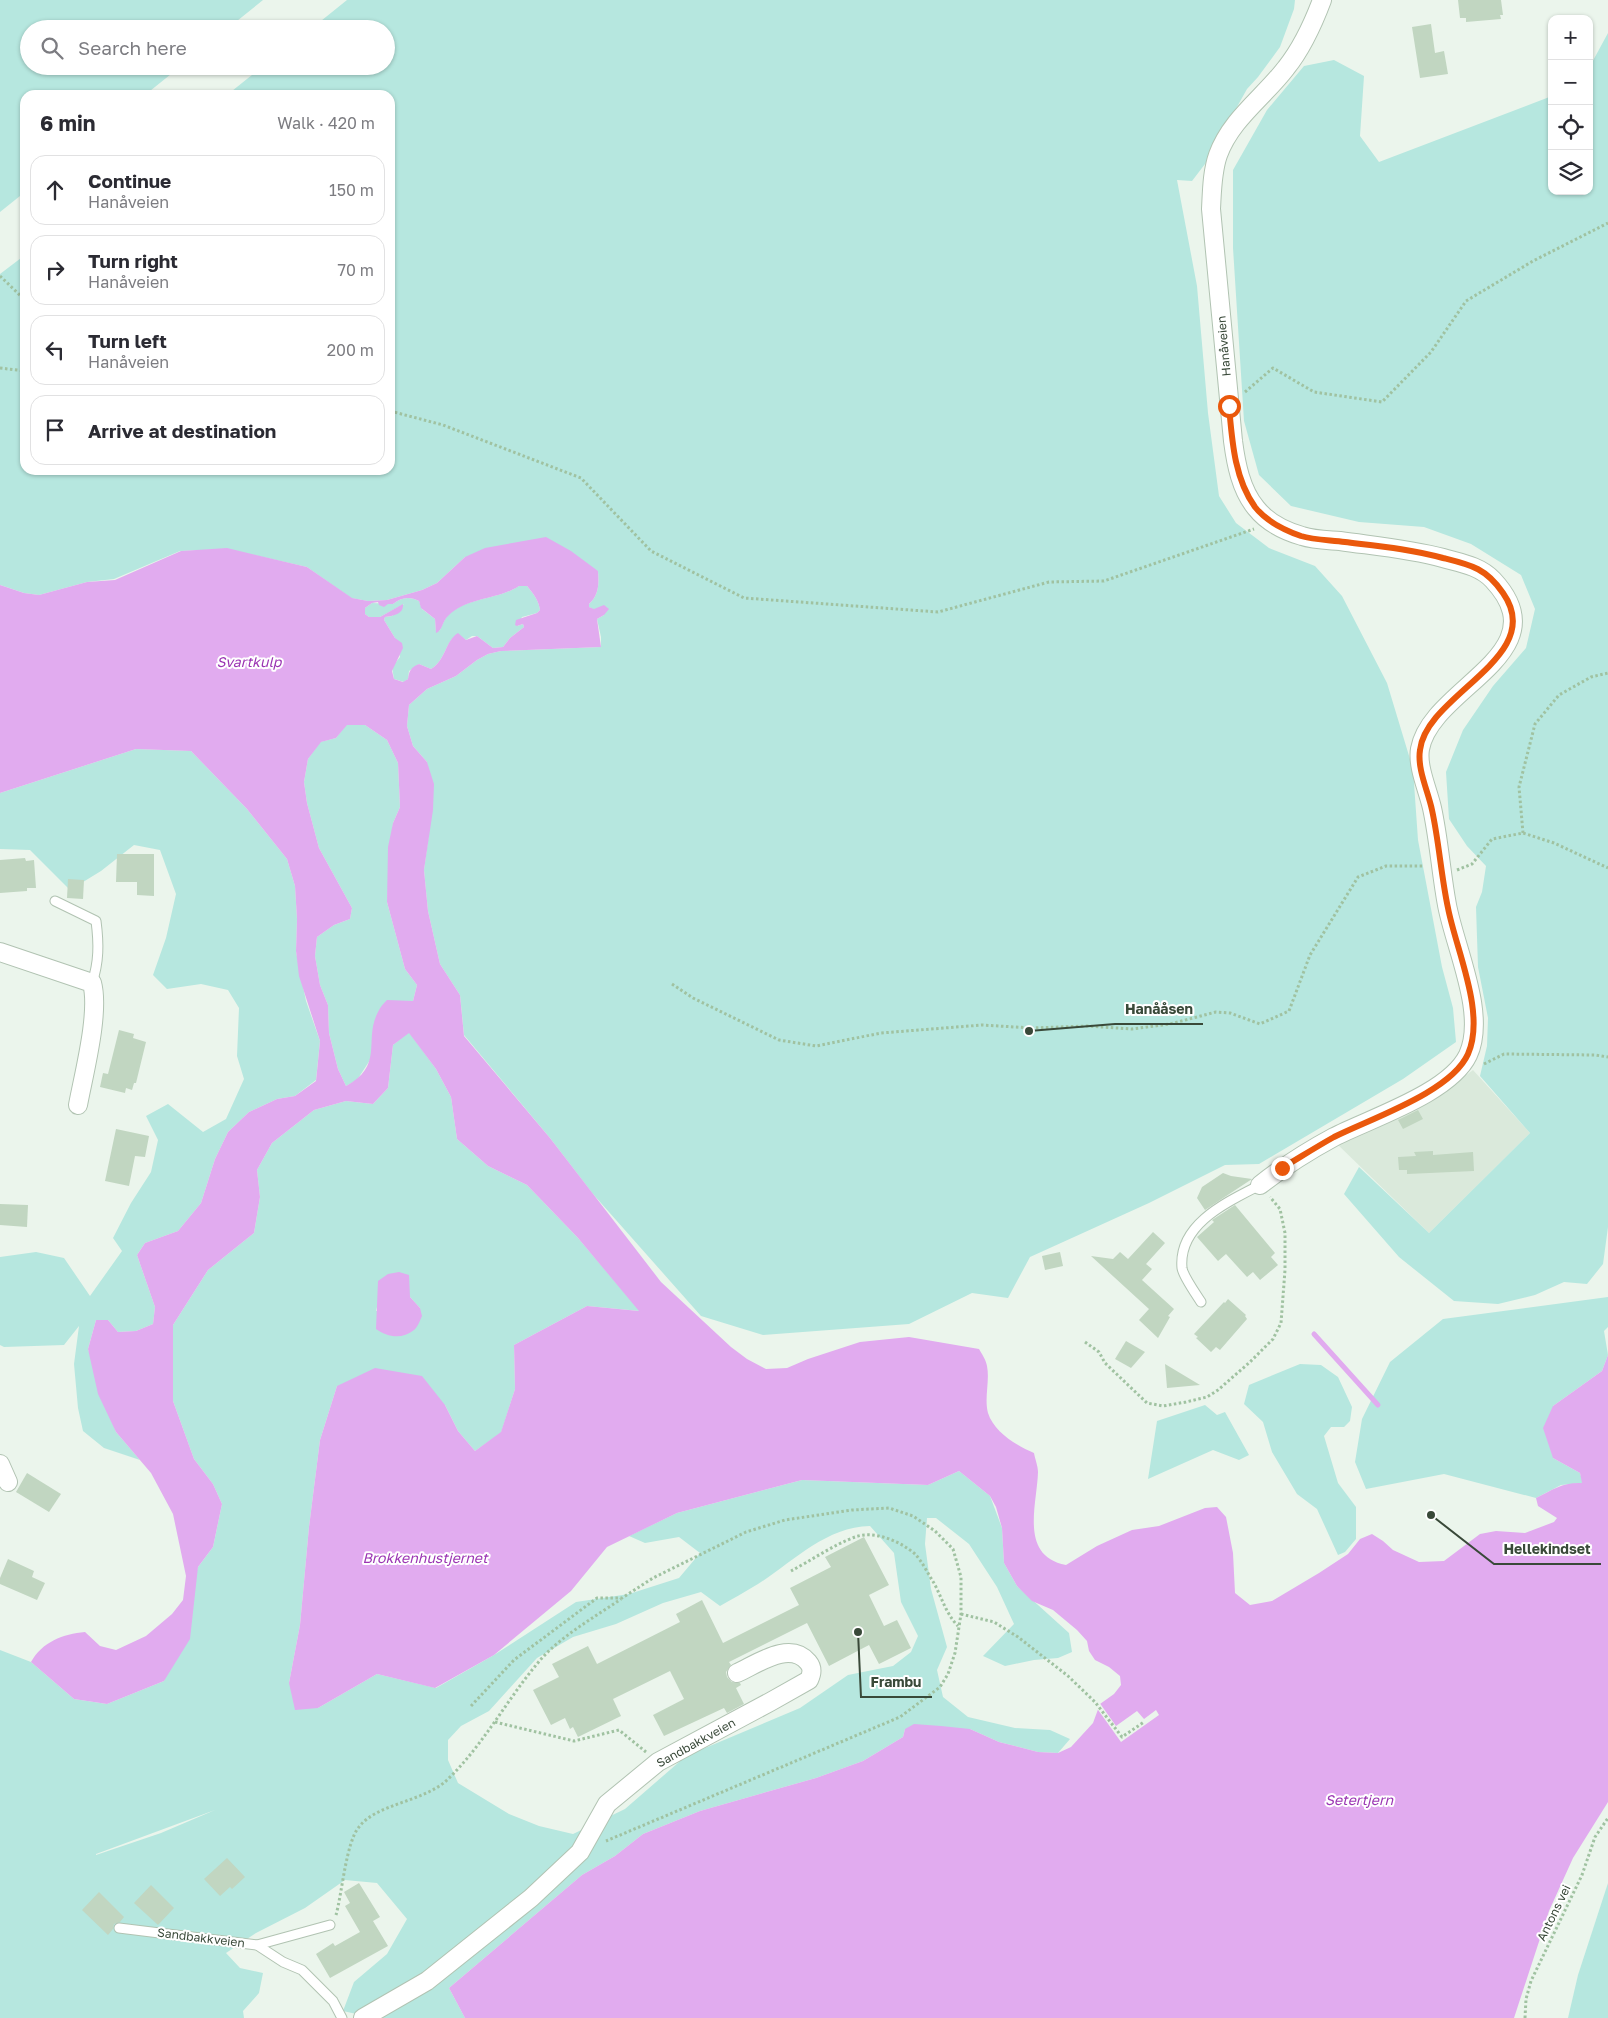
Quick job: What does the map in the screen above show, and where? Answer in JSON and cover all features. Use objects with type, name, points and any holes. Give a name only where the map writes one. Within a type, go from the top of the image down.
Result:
[{"type":"street","name":"Hanåveien","points":[[1260,1184],[1282,1168],[1334,1138],[1446,1082],[1468,1056],[1473,1037],[1473,1013],[1450,920],[1437,831],[1422,772],[1420,750],[1426,734],[1436,718],[1497,659],[1513,631],[1512,611],[1505,595],[1491,578],[1475,566],[1421,552],[1303,536],[1271,523],[1255,507],[1244,487],[1237,465],[1229,406],[1211,209],[1213,179],[1218,155],[1233,126],[1286,68],[1311,26],[1322,0]]},
{"type":"street","points":[[0,952],[92,983],[95,996],[94,1014],[78,1105]]},
{"type":"street","points":[[0,1464],[8,1482]]},
{"type":"street","name":"Sandbakkveien","points":[[363,2018],[427,1981],[530,1898],[580,1852],[607,1804],[658,1762],[809,1680],[812,1673],[811,1665],[805,1658],[793,1652],[782,1652],[737,1673]]},
{"type":"lane","points":[[55,901],[96,921],[100,945],[97,969],[92,983]]},
{"type":"lane","points":[[1201,1302],[1182,1270],[1186,1241],[1193,1230],[1216,1210],[1260,1184]]},
{"type":"lane","points":[[257,1945],[330,1925]]},
{"type":"lane","name":"Sandbakkveien","points":[[119,1928],[257,1945],[283,1962],[302,1970],[333,2001],[342,2018]]},
{"type":"path","points":[[1229,406],[1273,368],[1314,392],[1382,402],[1431,352],[1466,301],[1533,261],[1608,223]]},
{"type":"path","points":[[0,276],[20,295]]},
{"type":"path","points":[[0,368],[20,370]]},
{"type":"path","points":[[395,412],[443,425],[581,478],[650,551],[744,598],[938,612],[1050,582],[1104,581],[1271,523]]},
{"type":"path","points":[[1523,833],[1519,787],[1535,724],[1559,695],[1591,677],[1608,673]]},
{"type":"path","points":[[672,984],[693,998],[779,1040],[816,1046],[881,1033],[982,1025],[1032,1028],[1087,1026],[1132,1029],[1170,1024],[1216,1012],[1230,1013],[1260,1024],[1288,1011],[1310,955],[1358,878],[1386,866],[1441,866],[1458,870],[1472,864],[1492,839],[1523,833],[1554,843],[1608,868]]},
{"type":"path","points":[[1462,1064],[1474,1068],[1504,1054],[1595,1055],[1608,1057]]},
{"type":"path","points":[[1085,1342],[1099,1352],[1105,1363],[1147,1403],[1163,1406],[1207,1397],[1218,1390],[1250,1362],[1273,1339],[1281,1323],[1285,1270],[1285,1233],[1280,1209],[1260,1184]]},
{"type":"path","points":[[791,1571],[855,1537],[870,1534],[890,1539],[916,1555],[934,1584],[950,1618],[959,1626]]},
{"type":"path","points":[[330,1925],[336,1917],[352,1842],[360,1825],[379,1813],[421,1797],[441,1785],[458,1768],[496,1722],[543,1657],[565,1638],[622,1598]]},
{"type":"path","points":[[961,1614],[994,1622],[1018,1637],[1068,1676],[1095,1702],[1122,1737],[1144,1722]]},
{"type":"path","points":[[496,1722],[574,1741],[619,1730],[658,1762]]},
{"type":"path","name":"Antons vei","points":[[1525,2018],[1526,1998],[1531,1981],[1582,1876],[1595,1837],[1608,1818]]},
{"type":"shaded area","points":[[0,0],[263,0],[238,20],[20,20],[20,75],[170,75],[151,90],[20,90],[20,196],[0,212]]},
{"type":"shaded area","points":[[347,0],[1295,0],[1294,9],[1280,47],[1247,89],[1205,164],[1192,181],[1177,180],[1197,286],[1208,413],[1219,496],[1236,523],[1269,548],[1315,566],[1342,596],[1387,683],[1413,769],[1418,840],[1442,967],[1453,1008],[1456,1042],[1403,1079],[1259,1164],[1225,1165],[1149,1203],[1030,1257],[1008,1298],[972,1293],[909,1324],[763,1335],[701,1316],[593,1194],[550,1138],[464,1035],[460,995],[440,964],[428,911],[424,870],[429,833],[427,762],[413,746],[407,726],[409,705],[427,689],[456,676],[488,654],[501,651],[601,647],[597,619],[604,615],[589,607],[598,589],[598,571],[465,557],[437,583],[422,590],[387,600],[368,601],[351,598],[307,567],[227,549],[180,551],[114,579],[87,582],[39,595],[24,593],[0,585],[0,274],[20,259],[20,475],[395,475],[395,90],[233,90],[252,75],[395,75],[395,20],[322,20]]},
{"type":"shaded area","points":[[1608,33],[1608,1227],[1603,1264],[1587,1284],[1564,1282],[1535,1295],[1498,1304],[1454,1301],[1399,1257],[1344,1194],[1359,1167],[1429,1233],[1530,1133],[1480,1076],[1487,1046],[1488,1018],[1478,967],[1476,907],[1482,892],[1486,866],[1467,846],[1449,819],[1446,772],[1463,730],[1493,686],[1526,648],[1535,609],[1521,575],[1471,544],[1424,527],[1359,522],[1291,506],[1259,475],[1244,421],[1233,248],[1233,170],[1267,110],[1304,66],[1334,60],[1364,76],[1360,136],[1379,162],[1548,98],[1548,195],[1593,195],[1593,61]]},
{"type":"shaded area","points":[[519,586],[527,586],[537,600],[540,610],[537,613],[522,617],[517,626],[523,624],[524,627],[510,638],[503,647],[493,648],[477,636],[472,636],[466,640],[458,634],[450,641],[443,656],[436,665],[431,669],[419,664],[409,671],[408,679],[404,682],[394,679],[392,667],[400,657],[395,638],[384,620],[385,617],[392,616],[404,604],[380,617],[369,617],[365,614],[365,608],[372,603],[393,604],[402,599],[412,598],[419,601],[422,609],[435,619],[436,632],[440,630],[447,616],[463,605],[511,591]]},
{"type":"shaded area","points":[[346,725],[365,725],[387,740],[398,763],[400,807],[393,823],[387,902],[405,969],[417,985],[413,1001],[401,1001],[373,1029],[372,1057],[357,1080],[346,1086],[338,1069],[329,1033],[328,1005],[320,985],[315,956],[317,937],[334,925],[350,919],[352,908],[319,848],[307,803],[304,782],[308,759],[320,742],[336,738]]},
{"type":"shaded area","points":[[136,749],[191,751],[247,809],[287,859],[295,886],[296,952],[306,1001],[320,1041],[316,1080],[295,1096],[277,1099],[249,1112],[228,1132],[215,1159],[201,1203],[178,1231],[145,1243],[137,1255],[155,1307],[153,1324],[136,1331],[118,1332],[108,1320],[96,1320],[88,1349],[116,1432],[140,1460],[104,1448],[83,1431],[78,1408],[74,1364],[79,1326],[64,1345],[4,1347],[0,1345],[0,1257],[36,1252],[64,1258],[90,1296],[122,1251],[113,1238],[131,1203],[151,1172],[158,1140],[146,1116],[168,1104],[203,1132],[226,1119],[244,1079],[237,1056],[239,1008],[228,990],[201,984],[167,989],[153,975],[166,938],[176,894],[160,850],[134,845],[101,871],[70,890],[30,850],[0,849],[0,793]]},
{"type":"shaded area","points":[[409,1032],[436,1069],[451,1097],[457,1139],[488,1166],[527,1185],[578,1238],[640,1311],[587,1306],[514,1345],[515,1389],[501,1433],[475,1451],[458,1431],[445,1405],[337,1386],[320,1440],[309,1527],[300,1625],[289,1683],[318,1708],[377,1674],[436,1688],[494,1655],[576,1602],[629,1594],[679,1578],[700,1553],[679,1537],[645,1543],[629,1536],[677,1513],[802,1480],[928,1485],[959,1471],[990,1496],[1002,1528],[1004,1563],[1017,1586],[1069,1633],[1072,1652],[1058,1658],[1034,1660],[1005,1666],[983,1656],[1014,1624],[997,1587],[969,1544],[936,1518],[927,1518],[925,1544],[931,1589],[947,1647],[937,1670],[943,1697],[968,1717],[1015,1728],[1050,1730],[1070,1739],[1058,1753],[1038,1752],[999,1742],[970,1729],[905,1729],[903,1737],[863,1761],[816,1778],[700,1811],[643,1834],[615,1856],[582,1875],[449,1988],[465,2018],[374,2018],[343,2011],[354,1982],[387,1954],[407,1919],[377,1883],[345,1880],[305,1908],[256,1933],[226,1953],[240,1968],[263,1973],[259,1993],[243,2011],[244,2018],[0,2018],[0,1650],[31,1662],[74,1699],[107,1704],[164,1681],[198,1567],[213,1547],[222,1504],[213,1484],[194,1459],[173,1401],[173,1325],[208,1270],[254,1233],[260,1197],[257,1170],[272,1143],[314,1110],[346,1101],[373,1104],[388,1088],[393,1045]],"holes":[[[410,1297],[420,1308],[376,1311],[378,1303]],[[870,1526],[894,1553],[901,1602],[918,1636],[911,1652],[893,1666],[848,1675],[800,1708],[686,1756],[625,1809],[573,1834],[539,1826],[509,1814],[458,1783],[448,1760],[448,1740],[461,1726],[489,1711],[537,1658],[573,1637],[616,1624],[663,1603],[701,1592],[720,1606],[758,1584],[810,1547],[838,1532]],[[215,1810],[161,1833],[96,1854]]]},
{"type":"shaded area","points":[[1473,1070],[1530,1133],[1429,1233],[1336,1143],[1452,1086]]},
{"type":"shaded area","points":[[1608,1297],[1608,1327],[1604,1331],[1608,1355],[1602,1371],[1553,1406],[1553,1458],[1580,1473],[1583,1483],[1561,1485],[1536,1498],[1444,1474],[1366,1489],[1355,1462],[1362,1419],[1390,1362],[1443,1319]]},
{"type":"shaded area","points":[[1300,1364],[1321,1365],[1338,1377],[1352,1407],[1350,1421],[1344,1427],[1331,1427],[1324,1436],[1338,1483],[1356,1507],[1356,1539],[1345,1552],[1338,1555],[1317,1509],[1297,1494],[1272,1452],[1263,1422],[1244,1404],[1249,1385]]},
{"type":"shaded area","points":[[1205,1405],[1217,1415],[1225,1412],[1249,1455],[1239,1460],[1213,1450],[1148,1479],[1157,1421]]},
{"type":"shaded area","points":[[1608,1883],[1608,2018],[1568,2018],[1578,1975]]},
{"type":"water","points":[[546,537],[571,551],[598,571],[598,589],[589,607],[594,609],[604,605],[609,609],[597,619],[601,647],[501,651],[488,654],[456,676],[427,689],[409,705],[407,726],[413,746],[427,762],[434,784],[433,810],[424,870],[428,911],[440,964],[460,995],[464,1036],[550,1138],[661,1282],[731,1347],[747,1359],[766,1369],[787,1368],[860,1342],[909,1337],[979,1349],[987,1366],[987,1407],[991,1420],[1007,1438],[1034,1453],[1038,1472],[1034,1528],[1036,1540],[1042,1551],[1051,1560],[1066,1565],[1097,1546],[1132,1530],[1159,1526],[1205,1508],[1217,1507],[1226,1517],[1233,1553],[1235,1593],[1250,1605],[1272,1601],[1348,1554],[1360,1539],[1372,1534],[1393,1550],[1419,1562],[1444,1561],[1480,1534],[1496,1531],[1525,1533],[1554,1522],[1557,1518],[1538,1506],[1536,1498],[1564,1485],[1582,1483],[1580,1473],[1553,1458],[1543,1428],[1553,1406],[1602,1371],[1608,1355],[1608,1802],[1573,1858],[1549,1911],[1514,2018],[465,2018],[449,1988],[582,1875],[615,1856],[643,1834],[700,1811],[816,1778],[863,1761],[903,1737],[905,1729],[914,1724],[970,1729],[999,1742],[1038,1752],[1058,1753],[1071,1747],[1093,1723],[1100,1704],[1114,1694],[1121,1685],[1120,1676],[1109,1667],[1095,1660],[1089,1651],[1087,1641],[1077,1630],[1053,1610],[1032,1601],[1017,1586],[1004,1563],[1002,1528],[996,1507],[990,1496],[959,1471],[928,1485],[802,1480],[677,1513],[607,1547],[571,1591],[494,1655],[435,1688],[377,1674],[318,1708],[295,1710],[289,1683],[300,1625],[309,1527],[320,1440],[337,1386],[375,1368],[422,1376],[445,1405],[458,1431],[475,1451],[501,1432],[515,1389],[514,1345],[587,1306],[639,1311],[578,1238],[527,1185],[488,1166],[457,1139],[451,1097],[436,1069],[409,1033],[393,1045],[388,1088],[373,1104],[346,1101],[314,1110],[272,1143],[257,1170],[260,1197],[254,1233],[208,1270],[173,1325],[173,1401],[194,1459],[213,1484],[222,1504],[213,1547],[198,1567],[190,1639],[164,1681],[107,1704],[74,1699],[31,1662],[47,1644],[61,1637],[77,1633],[85,1632],[100,1646],[116,1650],[146,1636],[172,1614],[183,1600],[186,1576],[173,1514],[151,1473],[116,1432],[98,1394],[88,1349],[96,1320],[108,1320],[118,1332],[136,1331],[153,1324],[155,1307],[137,1255],[145,1243],[178,1231],[201,1203],[215,1159],[228,1132],[249,1112],[277,1099],[295,1096],[316,1081],[320,1041],[299,976],[296,951],[295,886],[287,859],[247,809],[191,751],[136,749],[0,793],[0,585],[24,593],[39,595],[87,582],[115,580],[181,551],[227,548],[307,567],[352,598],[368,601],[387,600],[422,590],[437,583],[465,557],[485,548]],"holes":[[[519,586],[527,586],[537,600],[540,610],[537,613],[516,620],[515,625],[523,624],[524,627],[510,638],[503,647],[493,648],[477,636],[466,640],[458,633],[450,641],[443,656],[436,665],[431,669],[419,664],[414,666],[408,679],[403,682],[394,679],[392,671],[403,648],[402,643],[395,638],[384,620],[385,617],[400,612],[403,604],[380,617],[369,617],[365,614],[365,608],[372,603],[378,602],[379,605],[384,607],[402,599],[412,598],[419,601],[421,608],[435,619],[436,633],[440,630],[446,618],[464,605],[511,591]],[[347,725],[365,725],[387,740],[398,763],[400,807],[393,823],[388,847],[387,902],[405,969],[417,985],[413,1001],[387,1000],[381,1007],[374,1022],[369,1061],[365,1070],[358,1078],[346,1086],[338,1069],[329,1033],[328,1005],[320,985],[315,956],[317,937],[334,925],[350,919],[352,908],[319,848],[307,803],[304,782],[308,759],[321,742],[336,738]]]},
{"type":"water","points":[[399,1272],[409,1275],[410,1297],[420,1308],[422,1316],[414,1330],[405,1335],[395,1336],[385,1334],[376,1329],[378,1281],[388,1274]]},
{"type":"pier","points":[[1099,1702],[1116,1726],[1137,1711],[1144,1719],[1156,1710],[1159,1715],[1121,1742],[1096,1707]]},
{"type":"building","points":[[1458,0],[1501,0],[1503,15],[1500,15],[1501,19],[1466,22],[1466,18],[1460,18]]},
{"type":"building","points":[[1431,24],[1435,53],[1444,51],[1448,74],[1420,78],[1412,27]]},
{"type":"building","points":[[117,854],[154,854],[154,896],[137,895],[137,882],[116,882]]},
{"type":"building","points":[[25,858],[26,861],[34,860],[36,888],[27,888],[27,891],[0,893],[0,860]]},
{"type":"building","points":[[68,879],[84,880],[83,899],[67,898]]},
{"type":"building","points":[[119,1030],[134,1034],[133,1038],[146,1042],[136,1083],[134,1083],[132,1090],[126,1088],[125,1093],[100,1087],[103,1073],[108,1074]]},
{"type":"building","points":[[1418,1110],[1423,1119],[1403,1129],[1398,1120]]},
{"type":"building","points":[[116,1129],[149,1136],[145,1157],[135,1156],[129,1186],[105,1181]]},
{"type":"building","points":[[1433,1151],[1433,1155],[1473,1152],[1474,1171],[1407,1174],[1407,1170],[1399,1170],[1398,1157],[1416,1156],[1414,1152]]},
{"type":"building","points":[[1223,1173],[1252,1179],[1205,1210],[1197,1198],[1202,1187]]},
{"type":"building","points":[[0,1204],[28,1205],[27,1227],[0,1225]]},
{"type":"building","points":[[1235,1205],[1275,1253],[1271,1257],[1278,1265],[1260,1280],[1253,1272],[1247,1277],[1226,1254],[1218,1261],[1197,1237],[1214,1222],[1212,1220]]},
{"type":"building","points":[[1153,1232],[1165,1243],[1146,1264],[1152,1269],[1142,1280],[1174,1309],[1168,1316],[1170,1317],[1158,1338],[1139,1320],[1149,1309],[1091,1256],[1113,1259],[1120,1252],[1128,1259]]},
{"type":"building","points":[[1060,1252],[1063,1266],[1045,1270],[1042,1256]]},
{"type":"building","points":[[1228,1299],[1246,1315],[1247,1319],[1220,1350],[1216,1347],[1211,1352],[1194,1334]]},
{"type":"building","points":[[1126,1341],[1145,1352],[1131,1368],[1115,1359]]},
{"type":"building","points":[[1165,1364],[1200,1385],[1167,1388]]},
{"type":"building","points":[[27,1473],[61,1494],[49,1512],[16,1492]]},
{"type":"building","points":[[864,1537],[889,1585],[869,1595],[884,1626],[897,1620],[911,1648],[879,1664],[869,1645],[829,1666],[807,1623],[729,1662],[731,1665],[726,1672],[727,1677],[732,1682],[740,1683],[741,1685],[736,1688],[744,1704],[727,1713],[724,1708],[664,1736],[653,1715],[684,1699],[670,1671],[613,1699],[621,1716],[578,1737],[573,1727],[570,1729],[565,1718],[551,1725],[533,1690],[559,1677],[552,1664],[588,1646],[597,1664],[680,1622],[676,1614],[702,1600],[723,1643],[799,1605],[790,1588],[831,1567],[825,1557]]},
{"type":"building","points":[[8,1559],[34,1571],[32,1577],[45,1583],[37,1600],[0,1584],[0,1578]]},
{"type":"building","points":[[227,1858],[245,1877],[232,1889],[230,1887],[220,1896],[204,1879]]},
{"type":"building","points":[[359,1883],[380,1917],[373,1921],[388,1946],[330,1978],[316,1954],[333,1943],[335,1946],[360,1932],[345,1906],[350,1903],[344,1892]]},
{"type":"building","points":[[151,1885],[174,1908],[158,1925],[134,1903]]},
{"type":"building","points":[[99,1892],[124,1917],[120,1922],[114,1924],[113,1929],[108,1935],[82,1910]]},
{"type":"waterway","points":[[1314,1334],[1378,1405]]},
{"type":"place","name":"Hanååsen","points":[[1029,1031]]},
{"type":"place","name":"Hellekindset","points":[[1431,1515]]},
{"type":"place","name":"Frambu","points":[[858,1632]]},
{"type":"route","points":[[1229,406],[1232,441],[1244,487],[1255,507],[1271,523],[1303,536],[1421,552],[1475,566],[1491,578],[1505,595],[1512,611],[1513,631],[1497,659],[1436,718],[1426,734],[1420,750],[1422,772],[1437,831],[1450,920],[1473,1013],[1473,1037],[1468,1056],[1446,1082],[1311,1150],[1282,1168]]},
{"type":"water label","name":"Svartkulp","points":[[249,662]]},
{"type":"water label","name":"Brokkenhustjernet","points":[[425,1558]]},
{"type":"water label","name":"Setertjern","points":[[1359,1800]]}]
